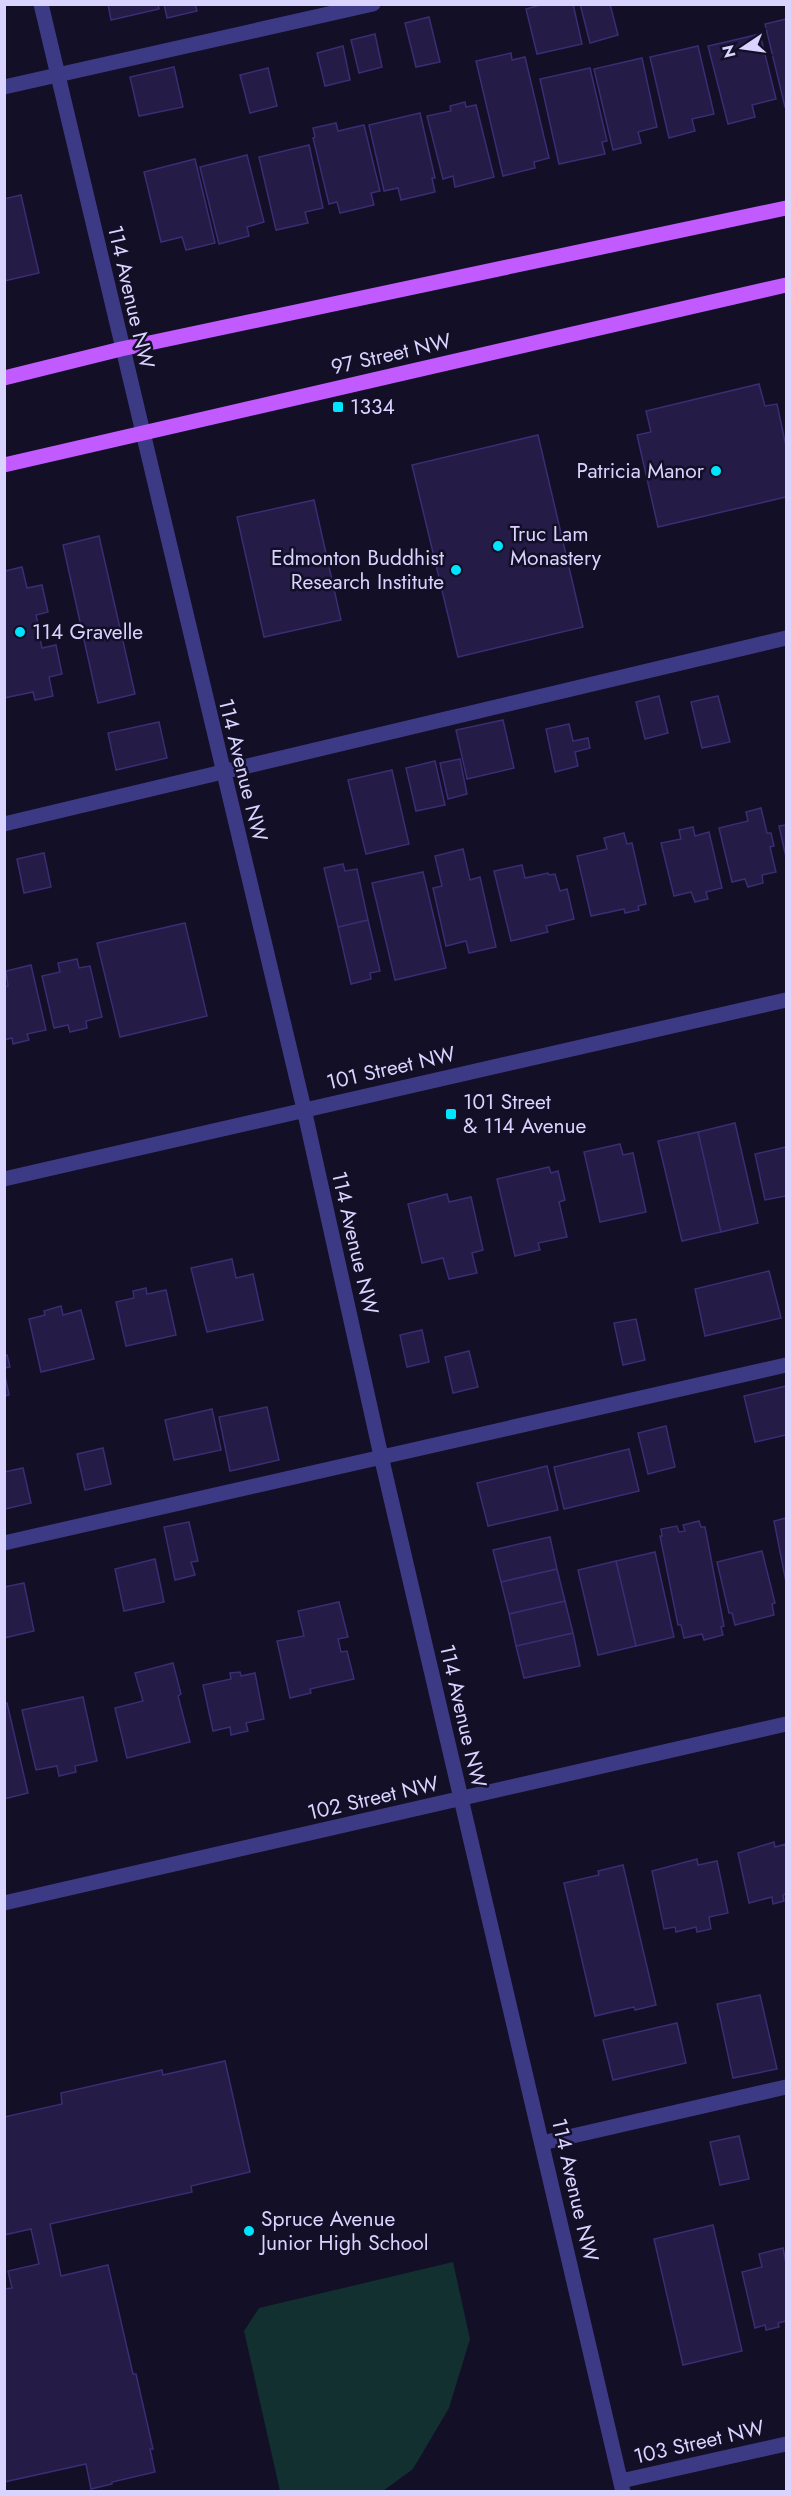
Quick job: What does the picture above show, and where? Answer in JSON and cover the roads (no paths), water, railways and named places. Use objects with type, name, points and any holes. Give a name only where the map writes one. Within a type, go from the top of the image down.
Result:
[{"type":"main road","points":[[4,378],[121,349],[786,208]]},
{"type":"main road","name":"97 Street NW","points":[[4,465],[786,285]]},
{"type":"street","name":"114 Avenue NW","points":[[41,4],[303,1109],[381,1456],[622,2486]]},
{"type":"street","points":[[4,87],[373,4]]},
{"type":"street","points":[[4,824],[786,638]]},
{"type":"street","name":"101 Street NW","points":[[4,1179],[786,1000]]},
{"type":"street","points":[[4,1543],[786,1365]]},
{"type":"street","name":"102 Street NW","points":[[4,1903],[786,1724]]},
{"type":"street","points":[[542,2143],[786,2087]]},
{"type":"street","name":"103 Street NW","points":[[622,2486],[786,2444]]},
{"type":"place","name":"1334","points":[[338,407]]},
{"type":"place","name":"Patricia Manor","points":[[716,471]]},
{"type":"place","name":"Truc Lam Monastery","points":[[498,546]]},
{"type":"place","name":"Edmonton Buddhist Research Institute","points":[[456,570]]},
{"type":"place","name":"114 Gravelle","points":[[20,632]]},
{"type":"place","name":"101 Street & 114 Avenue","points":[[451,1114]]},
{"type":"place","name":"Spruce Avenue Junior High School","points":[[249,2231]]}]
